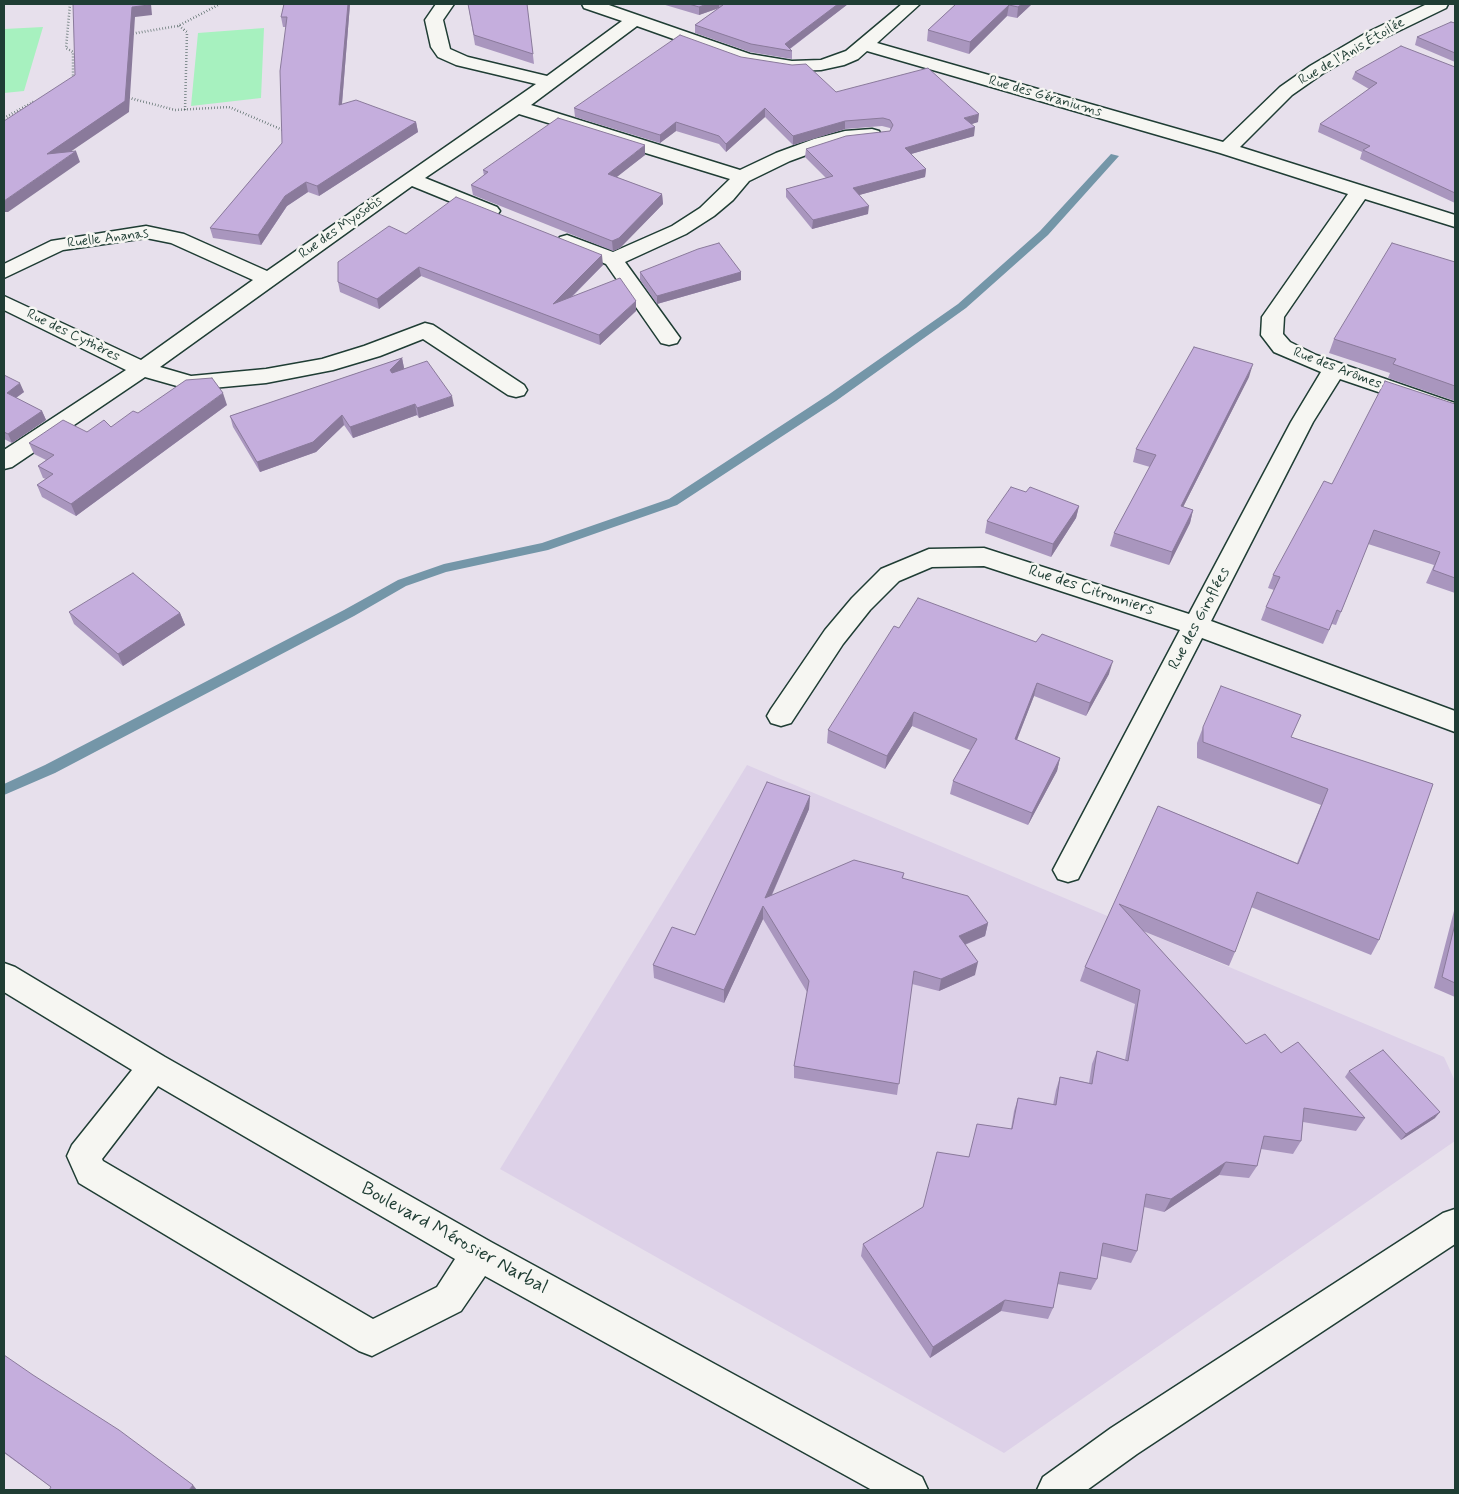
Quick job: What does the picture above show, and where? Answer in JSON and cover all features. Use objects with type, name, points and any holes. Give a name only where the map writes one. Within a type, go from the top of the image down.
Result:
[{"type":"street","points":[[445,4],[434,20],[440,47],[444,53],[462,61],[550,82]]},
{"type":"street","points":[[590,4],[747,59],[792,66],[838,61],[852,55],[912,4]]},
{"type":"street","name":"Rue de l'Anis Étoilée","points":[[1227,149],[1286,91],[1316,70],[1374,36],[1440,4]]},
{"type":"street","name":"Rue des Myosotis","points":[[4,461],[142,369],[411,179],[517,107],[636,19]]},
{"type":"street","points":[[1374,36],[1392,44]]},
{"type":"street","name":"Rue des Géraniums","points":[[864,45],[1227,149],[1455,221]]},
{"type":"street","points":[[517,107],[742,177]]},
{"type":"street","points":[[613,260],[679,230],[707,212],[726,196],[742,177],[783,157],[821,143],[845,137],[882,134]]},
{"type":"street","points":[[411,179],[512,220]]},
{"type":"street","name":"Rue des Arômes","points":[[1360,191],[1273,317],[1272,335],[1282,347],[1334,370],[1455,411]]},
{"type":"street","name":"Ruelle Ananas","points":[[4,272],[58,245],[146,232],[177,238],[268,280]]},
{"type":"street","points":[[549,234],[613,260],[669,338]]},
{"type":"street","name":"Rue des Cythères","points":[[4,302],[142,369],[190,383],[266,376],[325,365],[426,330],[516,390]]},
{"type":"street","name":"Rue des Giroflées","points":[[1068,870],[1302,422],[1334,370]]},
{"type":"street","name":"Rue des Citronniers","points":[[781,716],[834,637],[861,604],[890,575],[929,558],[984,557],[1060,580],[1197,626],[1455,722]]},
{"type":"street","name":"Boulevard Mérosier Narbal","points":[[4,976],[154,1067],[479,1254],[909,1490]]},
{"type":"street","points":[[154,1067],[84,1156],[91,1172],[372,1338],[449,1299],[479,1254]]},
{"type":"street","points":[[1056,1490],[1124,1441],[1455,1225]]},
{"type":"path","points":[[66,48],[70,4]]},
{"type":"path","points":[[127,34],[178,26],[220,4]]},
{"type":"path","points":[[178,26],[188,32],[185,110]]},
{"type":"path","points":[[66,48],[74,47]]},
{"type":"path","points":[[66,48],[72,52],[72,80],[82,83]]},
{"type":"path","points":[[118,95],[164,109],[185,110],[229,107],[291,133]]},
{"type":"path","points":[[4,118],[38,99]]},
{"type":"shaded area","points":[[747,765],[1444,1057],[1455,1081],[1455,1141],[1004,1453],[500,1169]]},
{"type":"green space","points":[[43,27],[24,91],[4,93],[4,29]]},
{"type":"green space","points":[[264,28],[261,98],[191,106],[198,33]]},
{"type":"building","points":[[73,4],[149,4],[132,7],[125,101],[47,154],[76,151],[4,201],[4,121],[75,75]]},
{"type":"building","points":[[284,4],[348,4],[339,105],[356,100],[416,122],[317,186],[306,182],[285,196],[258,235],[210,228],[282,143],[280,71],[287,17],[281,17]]},
{"type":"building","points":[[468,4],[527,4],[533,54],[474,35]]},
{"type":"building","points":[[689,4],[707,4],[699,7]]},
{"type":"building","points":[[722,4],[838,4],[785,44],[792,51],[751,44],[695,25]]},
{"type":"building","points":[[956,4],[1022,4],[1018,7],[1009,5],[970,42],[928,30]]},
{"type":"building","points":[[1451,22],[1455,23],[1455,53],[1417,37]]},
{"type":"building","points":[[680,35],[741,57],[792,65],[806,64],[836,92],[928,68],[979,114],[964,118],[975,127],[905,148],[926,169],[853,188],[869,206],[813,220],[786,189],[833,176],[806,149],[846,136],[890,131],[893,125],[890,120],[883,118],[845,121],[793,136],[765,108],[726,144],[719,136],[676,122],[660,135],[574,108]]},
{"type":"building","points":[[1401,46],[1455,67],[1455,193],[1363,150],[1370,146],[1320,124],[1377,83],[1355,72]]},
{"type":"building","points":[[558,118],[645,145],[608,174],[662,194],[619,238],[612,241],[471,185],[488,172],[483,170]]},
{"type":"building","points":[[456,197],[602,255],[553,304],[620,278],[636,301],[599,335],[419,267],[377,299],[338,282],[338,262],[389,226],[406,234]]},
{"type":"building","points":[[719,243],[741,272],[657,296],[640,272],[698,249]]},
{"type":"building","points":[[1392,243],[1455,262],[1455,386],[1393,364],[1396,359],[1334,339]]},
{"type":"building","points":[[1194,347],[1253,364],[1181,506],[1193,510],[1172,552],[1114,533],[1156,455],[1136,449]]},
{"type":"building","points":[[402,358],[390,370],[392,373],[427,361],[452,396],[417,408],[415,404],[350,427],[342,415],[313,442],[257,462],[230,416]]},
{"type":"building","points":[[4,375],[20,383],[7,393],[42,411],[8,434],[4,432]]},
{"type":"building","points":[[212,378],[223,393],[71,504],[37,485],[53,474],[38,466],[54,455],[29,443],[63,420],[87,432],[104,420],[111,427],[133,411],[138,413],[186,380]]},
{"type":"building","points":[[1385,381],[1455,404],[1455,578],[1433,570],[1440,552],[1374,530],[1341,612],[1337,610],[1329,630],[1266,607],[1280,577],[1273,575],[1324,481],[1332,484]]},
{"type":"building","points":[[1011,487],[1026,492],[1030,487],[1079,506],[1053,544],[987,521]]},
{"type":"building","points":[[133,573],[180,613],[118,654],[69,612]]},
{"type":"building","points":[[918,598],[1036,642],[1042,634],[1113,661],[1090,703],[1037,683],[1015,739],[1060,758],[1032,813],[953,781],[977,739],[914,712],[887,756],[828,730],[894,626],[899,628]]},
{"type":"building","points":[[1221,686],[1301,715],[1291,737],[1433,784],[1379,940],[1257,892],[1235,952],[1119,904],[1246,1044],[1265,1034],[1281,1053],[1298,1042],[1365,1118],[1304,1108],[1301,1141],[1264,1136],[1257,1166],[1226,1162],[1171,1199],[1146,1194],[1137,1251],[1103,1243],[1097,1279],[1060,1272],[1053,1308],[1005,1300],[933,1347],[863,1244],[923,1207],[937,1152],[969,1157],[977,1124],[1012,1129],[1018,1098],[1056,1105],[1060,1077],[1092,1084],[1097,1051],[1128,1061],[1140,990],[1085,967],[1158,806],[1298,864],[1328,789],[1203,742],[1203,727]]},
{"type":"building","points":[[767,782],[810,796],[765,898],[854,860],[904,873],[902,878],[968,896],[988,923],[959,936],[978,962],[941,979],[914,971],[899,1084],[794,1066],[809,981],[763,906],[724,990],[653,965],[672,927],[695,935]]},
{"type":"building","points":[[1455,924],[1455,983],[1442,977]]},
{"type":"building","points":[[1383,1050],[1440,1112],[1406,1134],[1349,1071]]},
{"type":"building","points":[[4,1355],[119,1430],[193,1485],[189,1490],[49,1490],[51,1487],[4,1452]]},
{"type":"waterway","points":[[4,790],[50,769],[349,613],[402,583],[444,568],[544,547],[673,502],[832,398],[962,306],[1044,233],[1114,156]]}]
